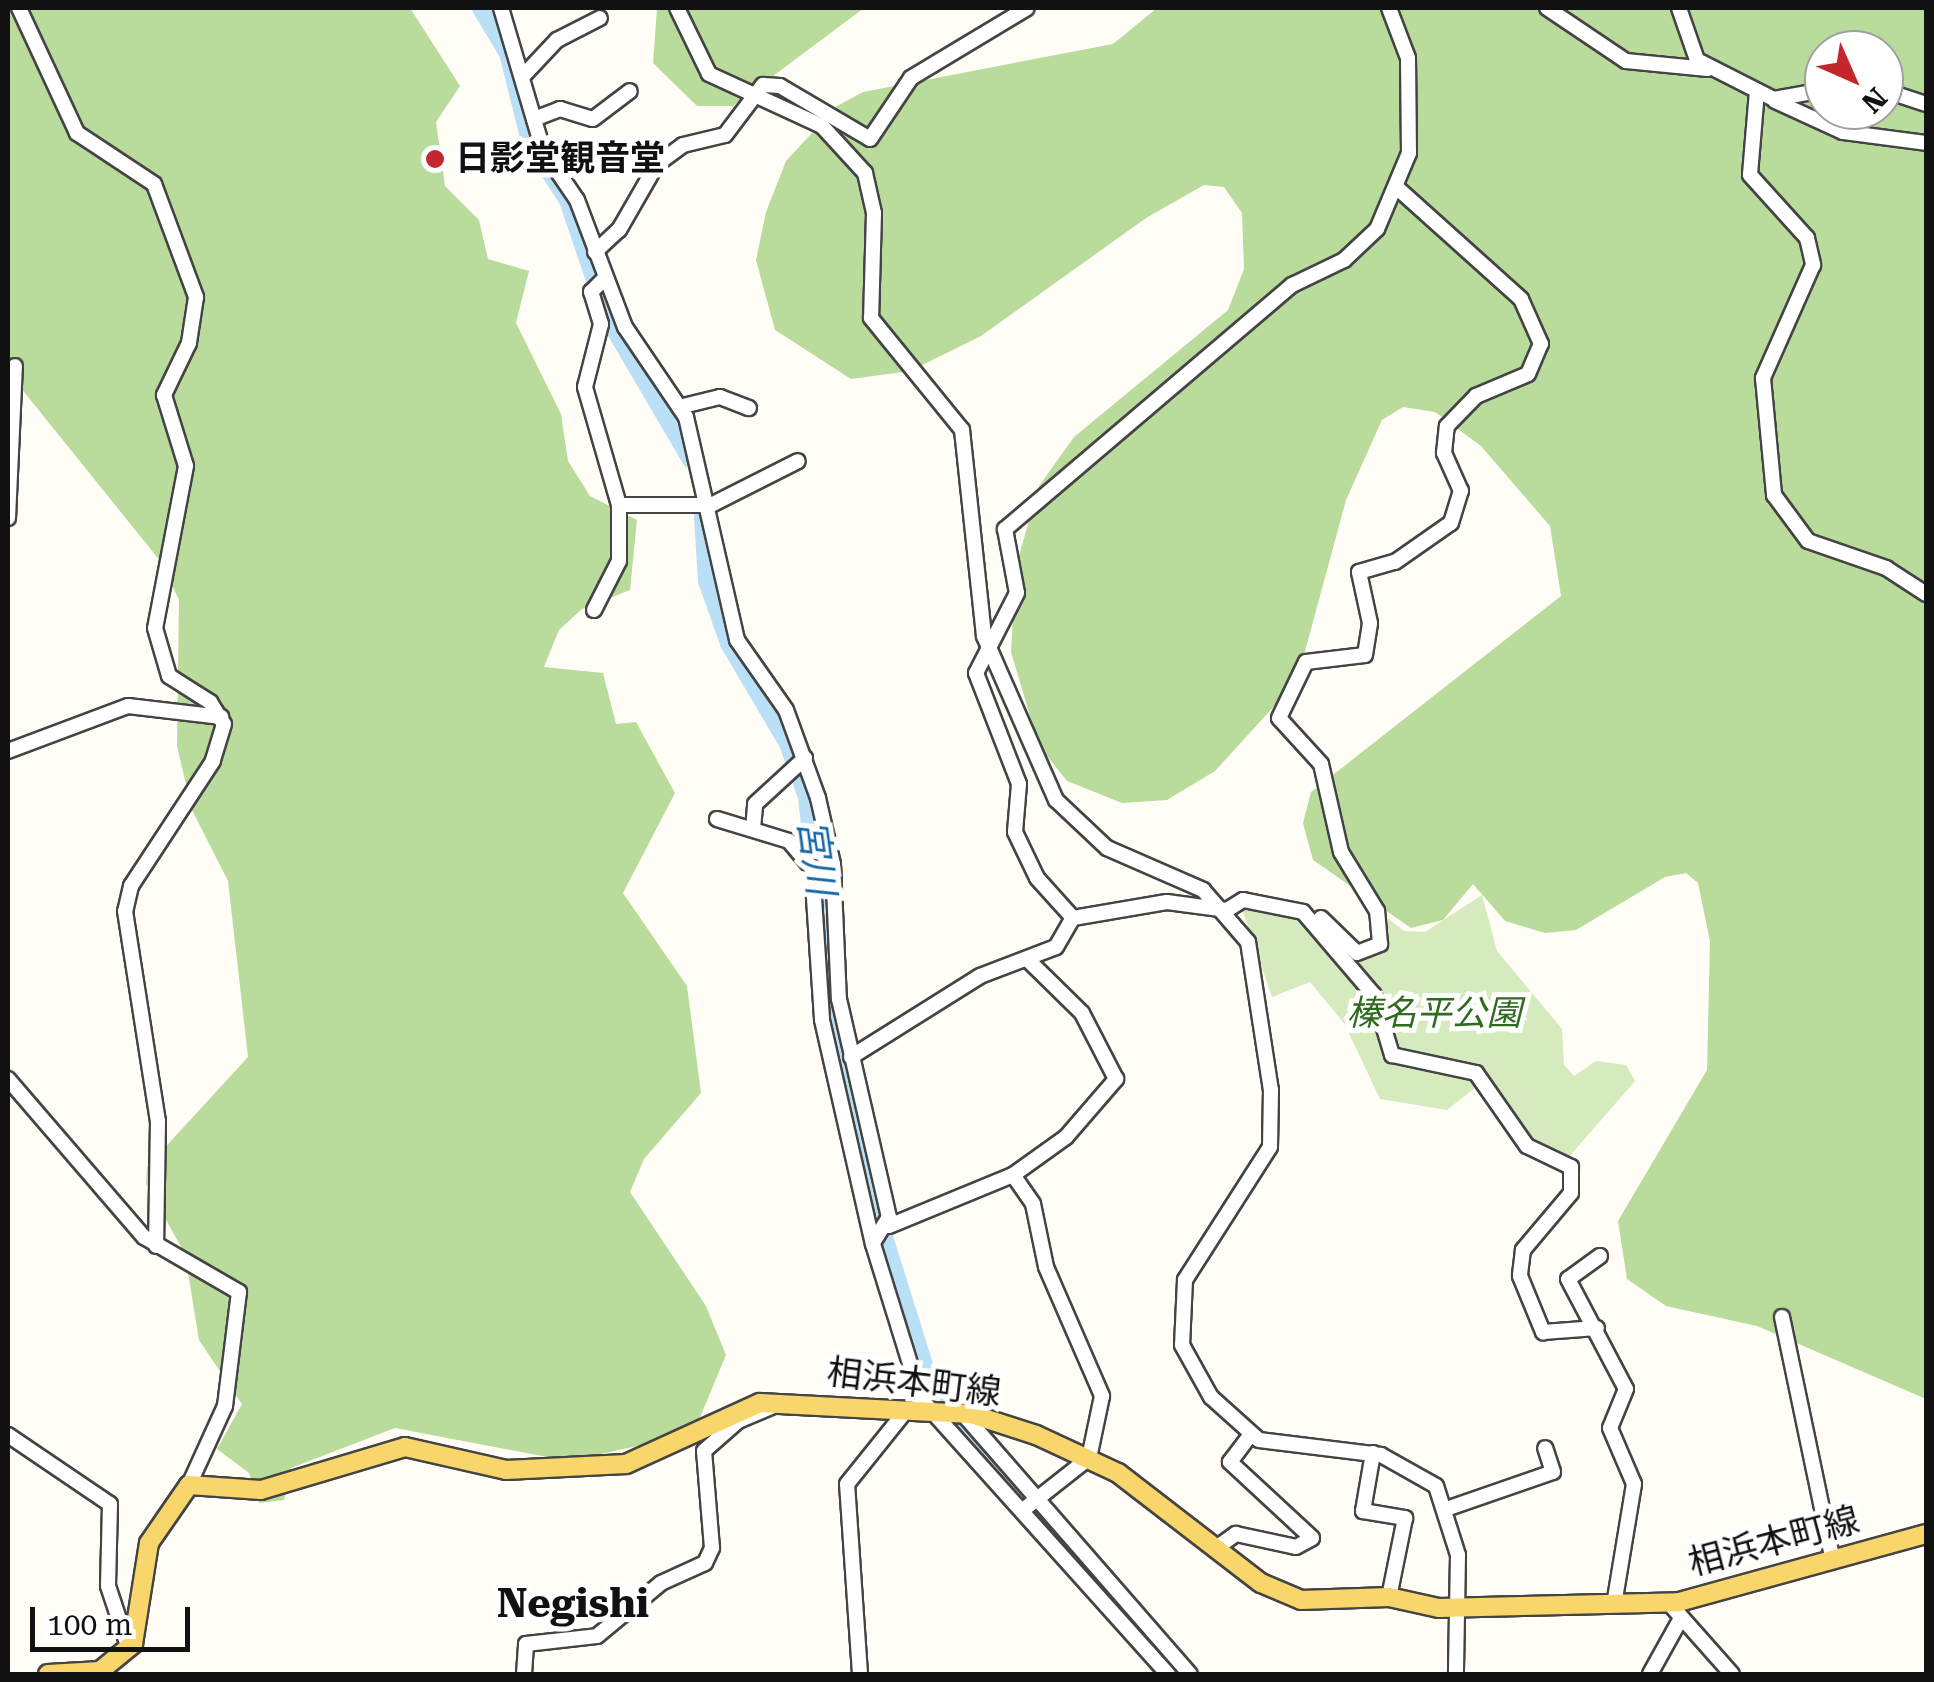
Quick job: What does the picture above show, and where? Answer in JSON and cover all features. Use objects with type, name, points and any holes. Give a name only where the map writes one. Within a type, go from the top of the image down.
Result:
[{"type":"main road","name":"相浜本町線","points":[[188,1484],[261,1490],[405,1447],[506,1470],[626,1464],[740,1408],[778,1402],[947,1412],[1089,1458],[1215,1549],[1291,1598],[1388,1597],[1457,1607],[1615,1600],[1668,1602],[1926,1534]]},
{"type":"main road","points":[[48,1674],[88,1674],[130,1649],[149,1543],[188,1484]]},
{"type":"street","points":[[19,8],[77,132],[154,184],[187,255],[196,318],[164,396],[186,466],[156,628],[169,676],[222,718]]},
{"type":"street","points":[[502,8],[534,119],[594,252],[600,283],[601,324],[586,400],[619,505],[616,575],[594,610]]},
{"type":"street","points":[[677,8],[709,74],[753,100],[822,126],[865,173],[874,212],[871,318],[891,350],[943,396],[966,440],[988,649],[1043,776],[1078,825],[1227,910],[1256,970],[1272,1134],[1254,1184],[1192,1266],[1178,1319],[1200,1383],[1250,1435],[1294,1449],[1374,1453],[1414,1466],[1449,1508],[1457,1607],[1456,1674]]},
{"type":"street","points":[[594,252],[620,230],[657,164],[683,145],[725,135],[763,85],[780,86],[870,140],[911,78],[1026,8]]},
{"type":"street","points":[[1073,918],[1038,878],[1016,832],[1018,784],[976,673],[1017,593],[1004,529],[1292,286],[1369,242],[1408,153],[1408,58],[1389,8]]},
{"type":"street","points":[[1546,8],[1626,61],[1718,70]]},
{"type":"street","points":[[1679,8],[1688,51],[1718,70],[1843,132],[1926,143]]},
{"type":"street","points":[[524,74],[557,40],[600,18]]},
{"type":"street","points":[[534,119],[560,109],[593,119],[630,90]]},
{"type":"street","points":[[1757,91],[1750,175],[1807,238],[1813,265],[1763,378],[1774,495],[1808,542],[1886,568],[1926,594]]},
{"type":"street","points":[[1774,99],[1804,94]]},
{"type":"street","points":[[846,1068],[980,976],[1029,961],[1056,947],[1073,918],[1167,902],[1227,910],[1243,900],[1309,918],[1357,953],[1376,950],[1383,938],[1341,852],[1318,756],[1279,718],[1306,662],[1365,655],[1370,623],[1359,572],[1396,562],[1451,523],[1461,491],[1444,453],[1447,426],[1476,396],[1528,374],[1541,344],[1521,299],[1396,187]]},
{"type":"street","points":[[600,283],[679,407],[738,640],[786,710],[822,866],[846,1068],[914,1384],[947,1412],[1029,1505],[1168,1674]]},
{"type":"street","points":[[8,518],[15,366]]},
{"type":"street","points":[[679,407],[720,397],[749,408]]},
{"type":"street","points":[[619,505],[705,504],[798,461]]},
{"type":"street","points":[[8,751],[128,706],[222,718]]},
{"type":"street","points":[[156,1246],[158,1122],[125,912],[131,886],[212,761],[222,718]]},
{"type":"street","points":[[753,829],[756,804],[798,761]]},
{"type":"street","points":[[717,819],[801,849],[822,866]]},
{"type":"street","points":[[822,866],[815,973],[846,1068]]},
{"type":"street","points":[[1309,918],[1374,995],[1392,1056],[1476,1073],[1527,1146],[1571,1167],[1571,1194],[1523,1250],[1520,1276],[1547,1335],[1597,1328]]},
{"type":"street","points":[[882,1234],[1013,1175],[1066,1137],[1116,1079],[1082,1013],[1029,961]]},
{"type":"street","points":[[8,1079],[156,1246],[242,1298],[225,1406],[188,1484]]},
{"type":"street","points":[[1013,1175],[1099,1374],[1089,1458],[1029,1505]]},
{"type":"street","points":[[1600,1256],[1568,1279],[1622,1370],[1626,1399],[1610,1428],[1634,1484],[1615,1600]]},
{"type":"street","points":[[1782,1317],[1833,1561]]},
{"type":"street","points":[[524,1674],[526,1644],[597,1636],[661,1583],[705,1563],[712,1548],[704,1450],[778,1402]]},
{"type":"street","points":[[860,1674],[847,1484],[908,1408]]},
{"type":"street","points":[[947,1412],[1029,1505],[1190,1674]]},
{"type":"street","points":[[8,1435],[110,1504],[108,1586],[130,1649]]},
{"type":"street","points":[[1215,1549],[1236,1534],[1296,1547],[1312,1538],[1230,1462],[1250,1435]]},
{"type":"street","points":[[1449,1508],[1554,1472],[1546,1448]]},
{"type":"street","points":[[1374,1453],[1362,1511],[1405,1518],[1388,1597]]},
{"type":"street","points":[[1668,1602],[1732,1674]]},
{"type":"street","points":[[1650,1674],[1680,1618]]},
{"type":"green space","points":[[8,8],[410,8],[460,86],[436,122],[445,186],[479,220],[488,259],[529,271],[516,323],[561,414],[568,461],[590,496],[637,520],[630,590],[582,609],[559,630],[544,667],[603,673],[616,724],[636,722],[675,793],[623,893],[687,986],[701,1093],[644,1159],[630,1192],[706,1306],[726,1355],[693,1434],[568,1461],[395,1428],[291,1468],[284,1500],[259,1503],[249,1473],[217,1449],[242,1404],[199,1340],[185,1254],[146,1184],[147,1167],[248,1057],[228,881],[192,810],[177,746],[179,600],[161,562],[8,372]]},
{"type":"green space","points":[[657,8],[864,8],[733,106],[697,106],[653,63]]},
{"type":"green space","points":[[1157,8],[1926,8],[1926,1399],[1757,1326],[1666,1306],[1627,1279],[1618,1221],[1707,1070],[1710,941],[1698,883],[1686,873],[1665,877],[1576,930],[1545,933],[1505,921],[1473,884],[1443,920],[1411,928],[1313,860],[1303,823],[1311,792],[1561,596],[1550,526],[1481,446],[1435,412],[1403,407],[1382,420],[1346,500],[1297,681],[1215,771],[1167,800],[1122,803],[1067,781],[1039,746],[1011,652],[1016,566],[1039,486],[1074,437],[1228,310],[1244,269],[1242,213],[1224,187],[1204,185],[1146,218],[981,336],[910,371],[851,379],[775,330],[756,260],[766,212],[786,161],[837,106],[863,92],[1113,44]]},
{"type":"green space","name":"榛名平公園","points":[[1482,895],[1497,951],[1562,1029],[1564,1065],[1574,1076],[1596,1061],[1626,1065],[1635,1081],[1561,1166],[1522,1152],[1481,1083],[1447,1110],[1380,1099],[1344,1023],[1310,982],[1272,997],[1242,909],[1302,918],[1371,954],[1380,912],[1404,931],[1425,932]]},
{"type":"waterway","name":"宮川","points":[[482,8],[509,53],[531,141],[569,200],[608,316],[692,459]]},
{"type":"waterway","name":"宮川","points":[[704,517],[708,581],[730,643],[789,743],[808,797],[831,1015],[877,1218],[931,1390],[1179,1674]]},
{"type":"place","name":"日影堂観音堂","points":[[435,159]]},
{"type":"district","name":"Negishi","points":[[573,1604]]}]
